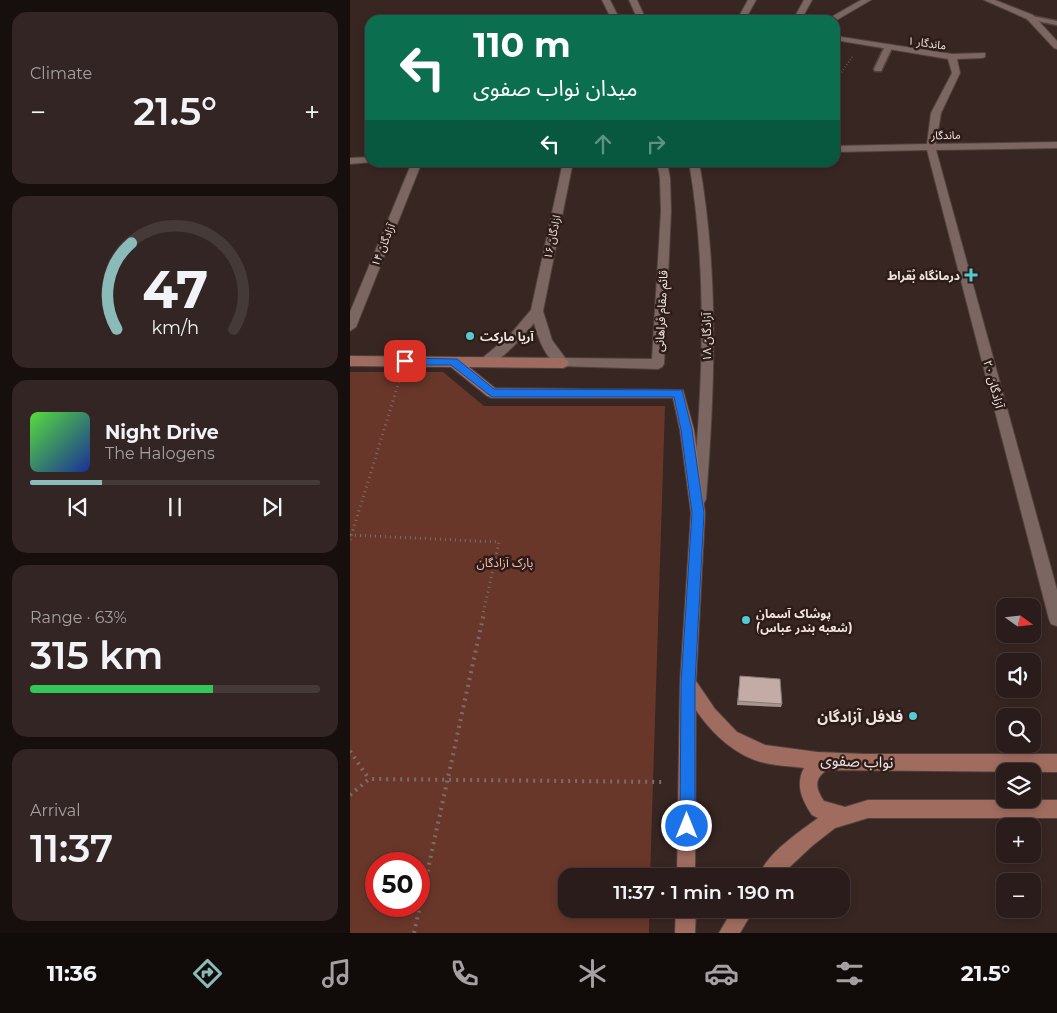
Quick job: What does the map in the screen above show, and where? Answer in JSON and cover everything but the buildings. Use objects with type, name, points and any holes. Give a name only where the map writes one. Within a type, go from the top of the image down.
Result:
[{"type":"main road","points":[[350,361],[563,363]]},
{"type":"main road","points":[[453,362],[492,393],[678,393],[687,430],[698,513],[688,683],[686,868]]},
{"type":"main road","name":"نواب صفوی","points":[[688,683],[709,715],[731,738],[764,754],[825,761],[1057,763]]},
{"type":"main road","points":[[825,761],[813,768],[807,780],[809,794],[818,809],[846,816]]},
{"type":"main road","points":[[775,868],[805,839],[830,820],[868,810],[1057,809]]},
{"type":"main road","points":[[685,933],[686,918]]},
{"type":"main road","points":[[729,933],[738,918]]},
{"type":"street","points":[[606,0],[614,15]]},
{"type":"street","points":[[633,0],[640,15]]},
{"type":"street","points":[[744,15],[752,0]]},
{"type":"street","points":[[800,15],[808,0]]},
{"type":"street","points":[[839,15],[867,0]]},
{"type":"street","points":[[988,0],[1030,17],[1057,45]]},
{"type":"street","name":"ماندگار ۱","points":[[840,39],[952,57],[956,73],[936,113],[932,148]]},
{"type":"street","points":[[952,57],[982,54]]},
{"type":"street","name":"ماندگار","points":[[840,149],[1057,145]]},
{"type":"street","name":"آزادگان ۲۰","points":[[932,148],[1057,619]]},
{"type":"street","points":[[350,161],[365,160]]},
{"type":"street","name":"آزادگان ۱۴","points":[[350,327],[415,167]]},
{"type":"street","name":"ازادگان ۱۶","points":[[485,362],[505,348],[524,329],[537,311],[567,167]]},
{"type":"street","name":"قائم مقام فراهانی","points":[[563,363],[658,364],[666,211],[663,167]]},
{"type":"street","name":"آزادگان ۱۸","points":[[695,167],[701,201],[706,334],[705,421],[698,513]]},
{"type":"street","name":"ازادگان ۱۶","points":[[537,311],[544,339],[551,352],[563,363]]},
{"type":"lane","points":[[1030,17],[1057,23]]},
{"type":"lane","points":[[878,69],[888,48]]},
{"type":"path","points":[[840,74],[862,43]]},
{"type":"path","points":[[350,540],[405,361]]},
{"type":"path","points":[[351,535],[499,542],[414,933]]},
{"type":"path","points":[[350,751],[369,779]]},
{"type":"path","points":[[350,795],[369,779],[687,782]]},
{"type":"green space","name":"پارک آزادگان","points":[[350,372],[443,372],[484,406],[665,406],[650,868],[558,868],[558,918],[649,918],[649,933],[350,933]]},
{"type":"place","name":"درمانگاه بُقراط","points":[[971,275]]},
{"type":"place","name":"آریا مارکت","points":[[470,336]]},
{"type":"place","name":"پوشاک آسمان (شعبه بندر عباس)","points":[[746,620]]},
{"type":"place","name":"فلافل آزادگان","points":[[913,716]]},
{"type":"route","points":[[405,361],[453,362],[492,393],[678,393],[687,430],[698,513],[688,683],[687,826]]}]
